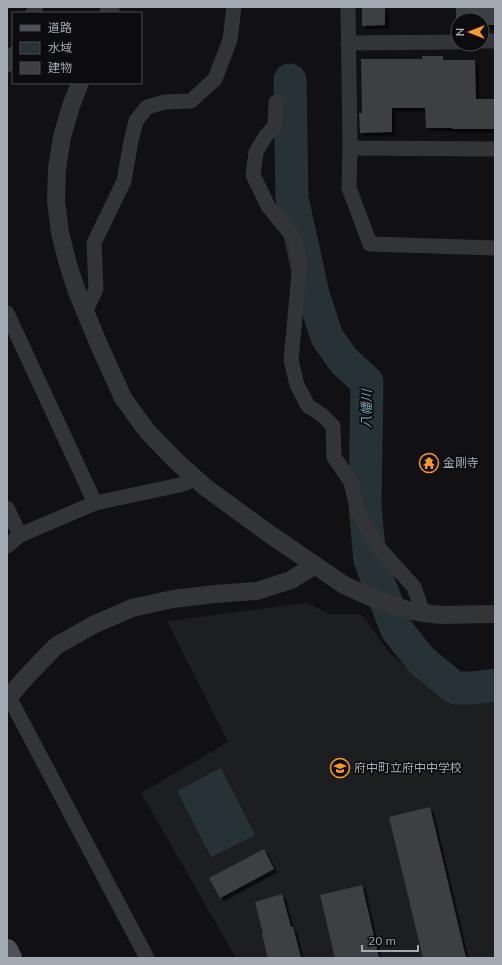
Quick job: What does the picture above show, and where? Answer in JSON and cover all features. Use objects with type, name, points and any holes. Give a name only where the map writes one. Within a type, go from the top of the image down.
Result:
[{"type":"main road","points":[[7,950],[11,958]]},
{"type":"street","points":[[85,312],[96,289],[94,243],[124,181],[136,121],[147,107],[165,102],[191,100],[215,79],[230,40],[234,7]]},
{"type":"street","points":[[348,7],[350,148],[349,188],[370,244],[495,248]]},
{"type":"street","points":[[348,43],[450,42]]},
{"type":"street","points":[[7,66],[12,56]]},
{"type":"street","points":[[80,84],[71,106],[62,137],[57,169],[56,201],[60,233],[68,264],[85,312],[99,345],[123,398],[147,431],[160,446],[196,479],[268,533],[344,585],[374,599],[407,610],[441,614],[495,614]]},
{"type":"street","points":[[276,102],[275,125],[265,137],[256,152],[253,175],[268,206],[294,239],[300,263],[291,360],[297,385],[308,406],[322,415],[333,426],[334,456],[351,482],[358,512],[378,547],[414,587],[423,613]]},
{"type":"street","points":[[350,148],[495,149]]},
{"type":"street","points":[[7,313],[95,503]]},
{"type":"street","points":[[7,546],[20,535],[95,503],[180,486],[196,479]]},
{"type":"street","points":[[7,508],[20,535]]},
{"type":"street","points":[[147,958],[8,698],[56,646],[93,624],[132,608],[173,599],[257,591],[291,580],[315,565]]},
{"type":"shaded area","name":"府中町立府中中学校","points":[[307,603],[329,614],[361,614],[390,653],[450,705],[495,697],[495,958],[236,958],[141,793],[228,742],[167,621]]},
{"type":"water","points":[[221,768],[255,835],[211,857],[177,791]]},
{"type":"building","points":[[362,7],[385,7],[385,25],[362,26]]},
{"type":"building","points":[[456,7],[495,7],[495,25],[490,25],[490,12],[456,12]]},
{"type":"building","points":[[422,56],[443,56],[443,60],[475,60],[476,99],[495,99],[495,129],[426,128],[425,108],[392,108],[392,132],[360,133],[359,113],[362,113],[361,59],[422,59]]},
{"type":"building","points":[[430,807],[466,958],[423,958],[389,817]]},
{"type":"building","points":[[264,849],[274,869],[220,898],[209,878]]},
{"type":"building","points":[[362,885],[379,958],[335,958],[320,895]]},
{"type":"building","points":[[282,894],[301,958],[268,958],[255,902]]},
{"type":"waterway","name":"八幡川","points":[[290,80],[292,198],[313,294],[327,337],[344,361],[367,382],[365,506],[370,560],[397,630],[422,661],[455,688],[472,688],[495,685]]},
{"type":"place","name":"金剛寺","points":[[429,463]]},
{"type":"place","name":"府中町立府中中学校","points":[[340,768]]}]
